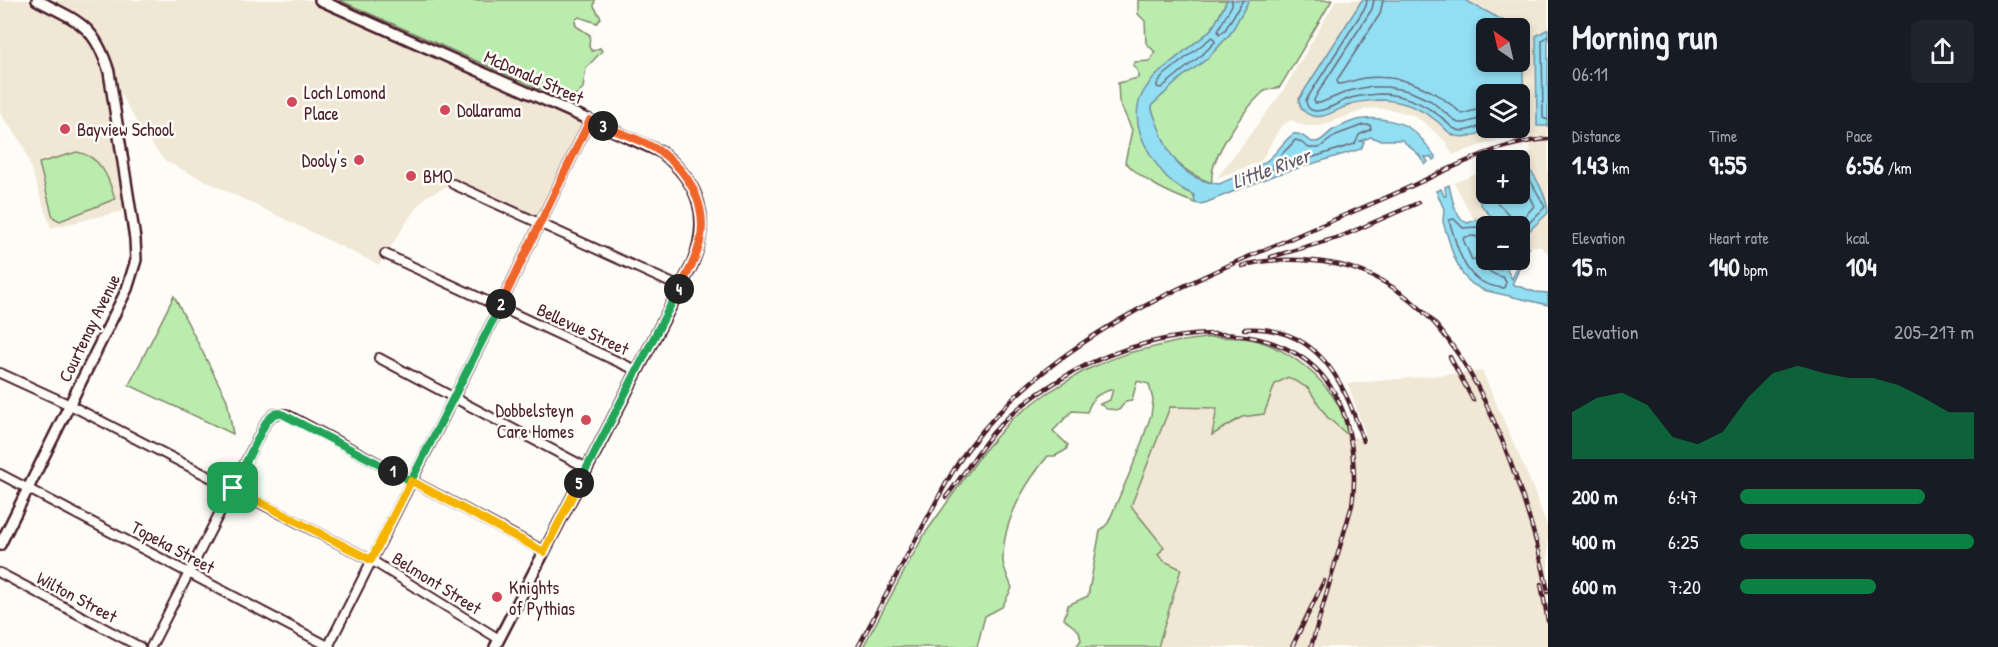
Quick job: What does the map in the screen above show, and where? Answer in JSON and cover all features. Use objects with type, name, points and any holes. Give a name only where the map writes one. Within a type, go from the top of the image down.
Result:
[{"type":"street","name":"Courtenay Avenue","points":[[0,545],[127,289],[134,270],[137,250],[109,72],[102,49],[85,27],[37,0]]},
{"type":"street","name":"McDonald Street","points":[[320,0],[661,152],[685,174],[697,196],[701,219],[701,240],[692,265],[497,643]]},
{"type":"street","points":[[329,647],[541,224],[590,120]]},
{"type":"street","points":[[453,184],[680,287]]},
{"type":"street","name":"Bellevue Street","points":[[385,255],[638,371]]},
{"type":"street","points":[[379,358],[587,468]]},
{"type":"street","name":"Belmont Street","points":[[0,373],[70,405],[371,560],[497,643]]},
{"type":"street","points":[[151,647],[266,422],[274,414],[286,414],[544,552]]},
{"type":"street","name":"Topeka Street","points":[[0,474],[329,647]]},
{"type":"street","name":"Wilton Street","points":[[0,573],[140,647]]},
{"type":"shaded area","points":[[0,0],[320,0],[590,120],[541,224],[453,184],[427,196],[417,206],[379,265],[165,161],[142,132],[110,74],[131,209],[51,228],[23,145],[0,113]]},
{"type":"shaded area","points":[[1336,0],[1548,0],[1548,253],[1540,246],[1530,246],[1530,216],[1476,216],[1476,221],[1454,183],[1476,174],[1476,204],[1530,204],[1530,84],[1476,84],[1476,138],[1502,138],[1453,155],[1445,141],[1412,115],[1376,108],[1366,109],[1321,126],[1305,126],[1291,120],[1281,126],[1261,161],[1217,178],[1283,91]]},
{"type":"shaded area","points":[[1482,371],[1529,478],[1548,528],[1548,647],[1158,647],[1181,569],[1164,561],[1157,554],[1131,506],[1170,407],[1217,408],[1212,435],[1242,417],[1264,414],[1275,384],[1288,377],[1308,388],[1327,417],[1349,435],[1368,441],[1348,384]]},
{"type":"green space","points":[[339,0],[595,0],[594,6],[601,18],[597,23],[579,17],[575,20],[576,26],[590,35],[589,47],[592,51],[600,48],[602,51],[586,68],[583,88],[569,98],[573,104]]},
{"type":"green space","points":[[1138,0],[1227,0],[1210,31],[1153,79],[1139,103],[1138,117],[1141,133],[1149,152],[1168,178],[1194,195],[1195,203],[1157,186],[1125,162],[1132,130],[1119,101],[1118,83],[1138,78],[1138,72],[1133,65],[1135,62],[1150,61],[1155,52],[1146,43],[1145,21],[1138,14]]},
{"type":"green space","points":[[1249,0],[1332,0],[1280,87],[1262,93],[1229,135],[1216,161],[1212,183],[1187,170],[1172,156],[1162,136],[1152,105],[1182,77],[1207,59],[1230,34]]},
{"type":"green space","points":[[77,152],[92,158],[103,169],[115,199],[60,221],[52,214],[39,163]]},
{"type":"green space","points":[[174,296],[227,400],[233,434],[129,385]]},
{"type":"green space","points":[[1213,337],[1251,339],[1267,344],[1299,362],[1314,374],[1337,403],[1345,419],[1349,436],[1327,417],[1308,388],[1288,377],[1275,384],[1264,414],[1242,417],[1212,435],[1217,408],[1170,407],[1131,506],[1164,547],[1158,555],[1164,561],[1181,569],[1158,647],[1076,647],[1081,640],[1079,631],[1064,619],[1068,605],[1088,596],[1100,531],[1108,523],[1137,456],[1151,415],[1153,400],[1149,384],[1137,381],[1132,400],[1126,401],[1119,410],[1107,409],[1100,404],[1110,400],[1113,389],[1103,392],[1091,402],[1087,412],[1072,411],[1053,431],[1068,445],[1066,450],[1055,456],[1048,456],[1016,505],[1006,533],[1003,564],[1012,588],[1002,607],[985,616],[977,647],[863,647],[924,535],[983,452],[1012,419],[1047,393],[1084,371],[1109,360],[1176,342]]},
{"type":"water","name":"Little River","points":[[1227,0],[1249,0],[1230,34],[1207,59],[1182,77],[1152,105],[1167,148],[1182,168],[1204,181],[1219,184],[1267,160],[1294,134],[1315,142],[1344,125],[1356,120],[1370,119],[1389,120],[1402,124],[1422,139],[1436,158],[1433,160],[1431,157],[1425,157],[1428,162],[1425,164],[1419,155],[1402,140],[1380,140],[1371,137],[1360,141],[1364,142],[1361,149],[1272,176],[1205,203],[1195,203],[1194,195],[1167,178],[1149,152],[1140,133],[1137,117],[1139,103],[1153,79],[1210,31]]},
{"type":"water","points":[[1362,0],[1465,0],[1498,18],[1476,18],[1476,72],[1523,72],[1523,84],[1476,84],[1476,134],[1461,137],[1453,135],[1425,113],[1394,101],[1358,102],[1315,117],[1304,111],[1299,99]]},
{"type":"water","points":[[1548,29],[1548,126],[1537,126],[1536,36]]},
{"type":"water","points":[[1530,170],[1540,186],[1548,213],[1530,230],[1530,216],[1491,216],[1481,204],[1530,204]]},
{"type":"water","points":[[1449,185],[1460,217],[1468,223],[1476,220],[1476,270],[1507,270],[1512,279],[1518,270],[1512,284],[1535,292],[1548,293],[1548,305],[1483,290],[1463,275],[1454,257],[1443,222],[1444,209],[1436,191],[1441,189],[1446,196],[1445,187]]},
{"type":"railway","points":[[858,647],[959,461],[1008,403],[1050,367],[1095,335],[1192,282],[1480,156],[1513,145],[1548,139]]},
{"type":"railway","points":[[1271,257],[1340,237],[1418,203]]},
{"type":"railway","points":[[1242,266],[1268,261],[1296,260],[1352,268],[1386,283],[1415,304],[1440,330],[1462,360],[1496,426],[1527,509],[1548,592]]},
{"type":"railway","points":[[1244,329],[1269,330],[1291,336],[1309,346],[1337,378],[1347,397],[1363,441]]},
{"type":"railway","points":[[946,497],[992,434],[1009,416],[1060,379],[1107,356],[1148,343],[1191,335],[1233,335],[1273,343],[1307,361],[1333,390],[1349,433],[1352,451],[1354,478],[1352,505],[1311,647]]},
{"type":"railway","points":[[1450,357],[1473,400]]},
{"type":"railway","points":[[1292,647],[1324,581]]},
{"type":"railway","points":[[1541,584],[1548,621]]},
{"type":"place","name":"Loch Lomond Place","points":[[292,102]]},
{"type":"place","name":"Dollarama","points":[[445,110]]},
{"type":"place","name":"Bayview School","points":[[65,129]]},
{"type":"place","name":"Dooly's","points":[[359,160]]},
{"type":"place","name":"BMO","points":[[411,176]]},
{"type":"place","name":"Dobbelsteyn Care Homes","points":[[586,420]]},
{"type":"place","name":"Knights of Pythias","points":[[497,597]]},
{"type":"route","points":[[233,488],[268,417],[280,413],[286,414],[411,481],[541,224],[590,120],[661,152],[685,174],[692,185],[700,207],[702,230],[695,259],[544,552],[411,481],[371,560],[233,488]]}]
